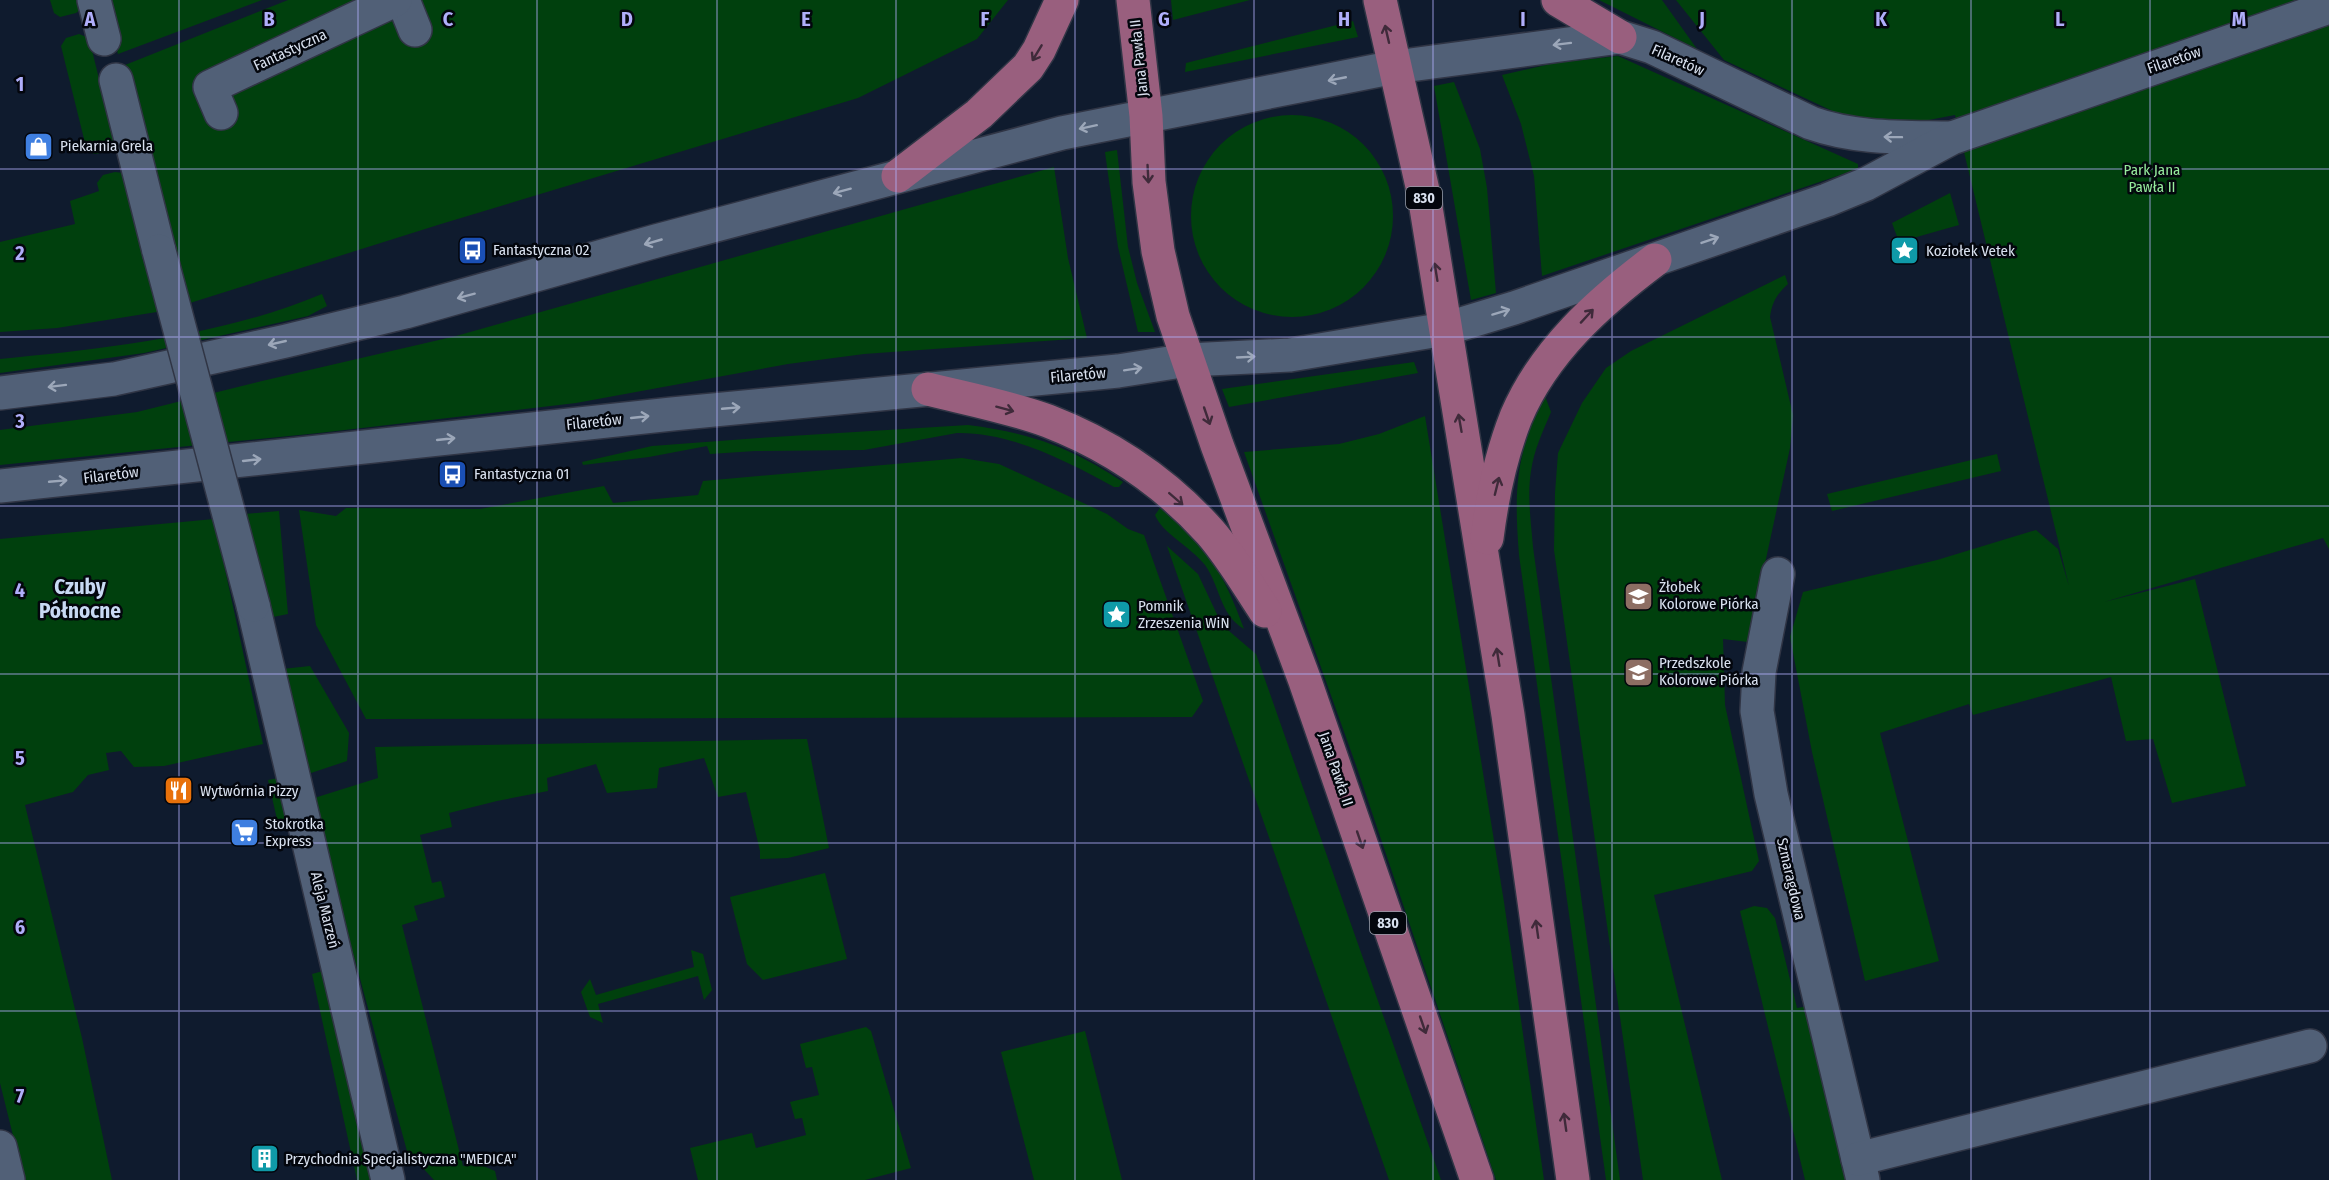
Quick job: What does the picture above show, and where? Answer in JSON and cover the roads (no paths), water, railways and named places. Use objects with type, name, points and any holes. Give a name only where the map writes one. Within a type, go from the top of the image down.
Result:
[{"type":"main road","points":[[898,176],[979,114],[1028,67],[1039,50],[1062,0]]},
{"type":"main road","name":"Jana Pawła II","points":[[1133,0],[1146,116]]},
{"type":"main road","name":"830","points":[[1380,0],[1424,195],[1508,715],[1573,1180]]},
{"type":"main road","points":[[1558,0],[1620,38]]},
{"type":"main road","name":"830","points":[[1146,116],[1149,182],[1158,251],[1173,316],[1188,360]]},
{"type":"main road","points":[[1484,564],[1491,511],[1506,451],[1516,417],[1540,373],[1556,351],[1591,312],[1654,260]]},
{"type":"main road","name":"Jana Pawła II","points":[[1188,360],[1299,666],[1477,1180]]},
{"type":"main road","points":[[928,389],[1046,420],[1095,441],[1157,483],[1181,502],[1211,533],[1241,574],[1299,666]]},
{"type":"street","points":[[94,0],[104,39]]},
{"type":"street","name":"Fantastyczna","points":[[221,113],[210,87],[395,0]]},
{"type":"street","points":[[403,0],[415,30]]},
{"type":"street","name":"Filaretów","points":[[0,486],[672,414],[1118,371],[1188,360],[1290,355],[1445,329],[1827,200],[1866,184],[1952,138],[2329,7]]},
{"type":"street","name":"Filaretów","points":[[1146,116],[1395,68],[1620,38],[1652,47],[1811,123],[1832,130],[1880,136],[1952,138]]},
{"type":"street","name":"Aleja Marzeń","points":[[116,80],[253,605],[388,1180]]},
{"type":"street","points":[[0,393],[114,379],[384,318],[898,176],[1062,133],[1146,116]]},
{"type":"street","name":"Szmaragdowa","points":[[1778,574],[1759,672],[1757,711],[1772,794],[1861,1169]]},
{"type":"street","points":[[1861,1169],[2310,1046]]},
{"type":"street","points":[[0,1147],[8,1180]]},
{"type":"place","name":"Piekarnia Grela","points":[[39,146]]},
{"type":"place","name":"Fantastyczna 02","points":[[472,250]]},
{"type":"place","name":"Koziołek Vetek","points":[[1905,251]]},
{"type":"place","name":"Fantastyczna 01","points":[[453,474]]},
{"type":"place","name":"Żłobek Kolorowe Piórka","points":[[1638,596]]},
{"type":"place","name":"Pomnik Zrzeszenia WiN","points":[[1117,615]]},
{"type":"place","name":"Przedszkole Kolorowe Piórka","points":[[1638,672]]},
{"type":"place","name":"Wytwórnia Pizzy","points":[[179,791]]},
{"type":"place","name":"Stokrotka Express","points":[[244,833]]},
{"type":"place","name":"Przychodnia Specjalistyczna \"MEDICA\"","points":[[264,1159]]},
{"type":"district","name":"Czuby Północne","points":[[80,599]]},
{"type":"park label","name":"Park Jana Pawła II","points":[[2152,178]]}]
